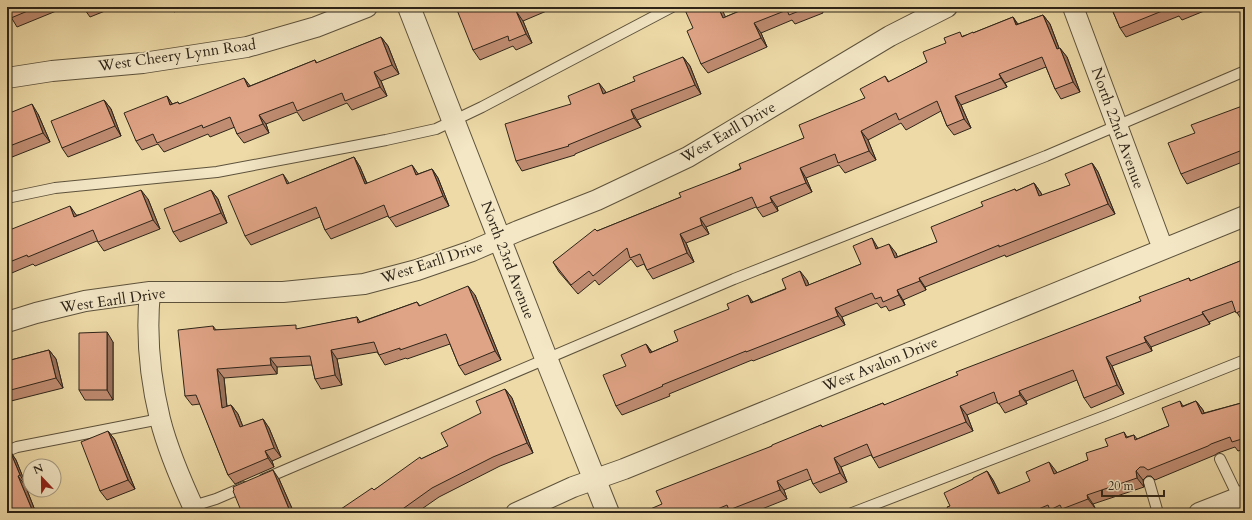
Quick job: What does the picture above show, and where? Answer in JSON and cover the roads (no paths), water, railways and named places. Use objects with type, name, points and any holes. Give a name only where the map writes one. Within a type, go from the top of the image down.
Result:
[{"type":"street","name":"West Cheery Lynn Road","points":[[7,78],[52,71],[143,63],[248,47],[316,27],[366,7]]},
{"type":"street","name":"North 23rd Avenue","points":[[410,7],[546,358],[608,513]]},
{"type":"street","name":"West Earll Drive","points":[[7,322],[85,301],[150,292],[283,292],[364,284],[417,270],[472,251],[597,200],[688,157],[890,36],[947,7]]},
{"type":"street","name":"North 22nd Avenue","points":[[1073,7],[1163,249]]},
{"type":"street","name":"West Avalon Drive","points":[[516,513],[573,487],[631,466],[1245,216]]},
{"type":"street","points":[[150,292],[148,315],[151,369],[160,419],[189,511]]},
{"type":"street","points":[[1199,513],[1243,501]]},
{"type":"lane","points":[[7,198],[55,188],[218,172],[386,140],[436,128],[482,107],[672,7]]},
{"type":"lane","points":[[189,511],[734,279],[1046,156],[1245,71]]},
{"type":"lane","points":[[852,513],[1245,360]]},
{"type":"lane","points":[[7,451],[17,447],[160,419]]},
{"type":"lane","points":[[1220,459],[1243,501]]},
{"type":"lane","points":[[1149,482],[1158,513]]}]
